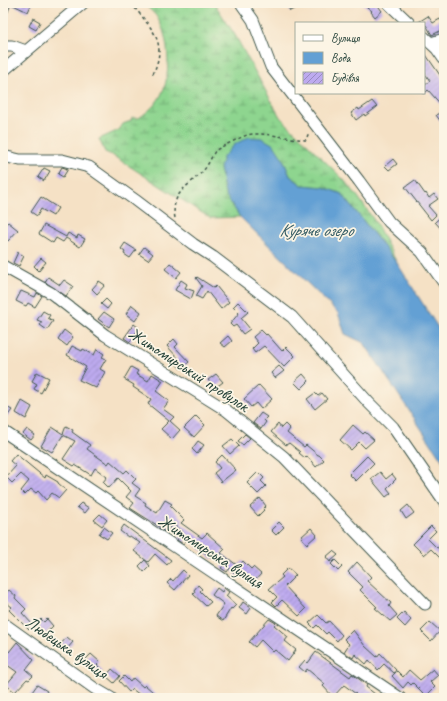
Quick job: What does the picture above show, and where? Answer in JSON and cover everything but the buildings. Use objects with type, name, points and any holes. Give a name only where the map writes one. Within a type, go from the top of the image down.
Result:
[{"type":"street","points":[[3,71],[83,3]]},
{"type":"street","points":[[241,3],[253,20],[271,67],[389,222],[422,252],[444,284]]},
{"type":"street","points":[[388,3],[408,22]]},
{"type":"street","points":[[428,40],[444,38]]},
{"type":"street","points":[[428,40],[444,59]]},
{"type":"street","points":[[3,46],[12,46],[26,51]]},
{"type":"street","points":[[3,156],[20,160],[62,160],[89,167],[213,257],[292,317],[369,403],[393,427],[444,501]]},
{"type":"street","name":"Житомирський провулок","points":[[3,266],[51,293],[105,335],[226,410],[284,458],[425,604]]},
{"type":"street","name":"Житомирська вулиця","points":[[3,431],[400,698]]},
{"type":"street","name":"Любецька вулиця","points":[[3,623],[94,688],[111,698]]},
{"type":"path","points":[[131,3],[157,37],[158,64],[152,76]]},
{"type":"path","points":[[177,232],[173,208],[178,195],[203,171],[216,150],[248,135],[306,140],[312,121]]},
{"type":"green space","points":[[143,3],[214,3],[235,35],[280,117],[342,178],[356,194],[376,223],[397,263],[342,194],[323,187],[302,185],[290,176],[283,159],[220,168],[225,194],[240,217],[210,218],[105,152],[99,139],[119,130],[123,124],[131,121],[132,118],[139,118],[146,113],[159,99],[166,83],[168,55],[165,35],[157,17]]},
{"type":"water","name":"Куряче озеро","points":[[249,137],[262,138],[274,145],[283,159],[290,176],[302,185],[323,187],[342,194],[397,263],[444,337],[444,463],[364,343],[345,334],[338,313],[240,217],[225,194],[220,168],[223,157],[235,144]]}]
